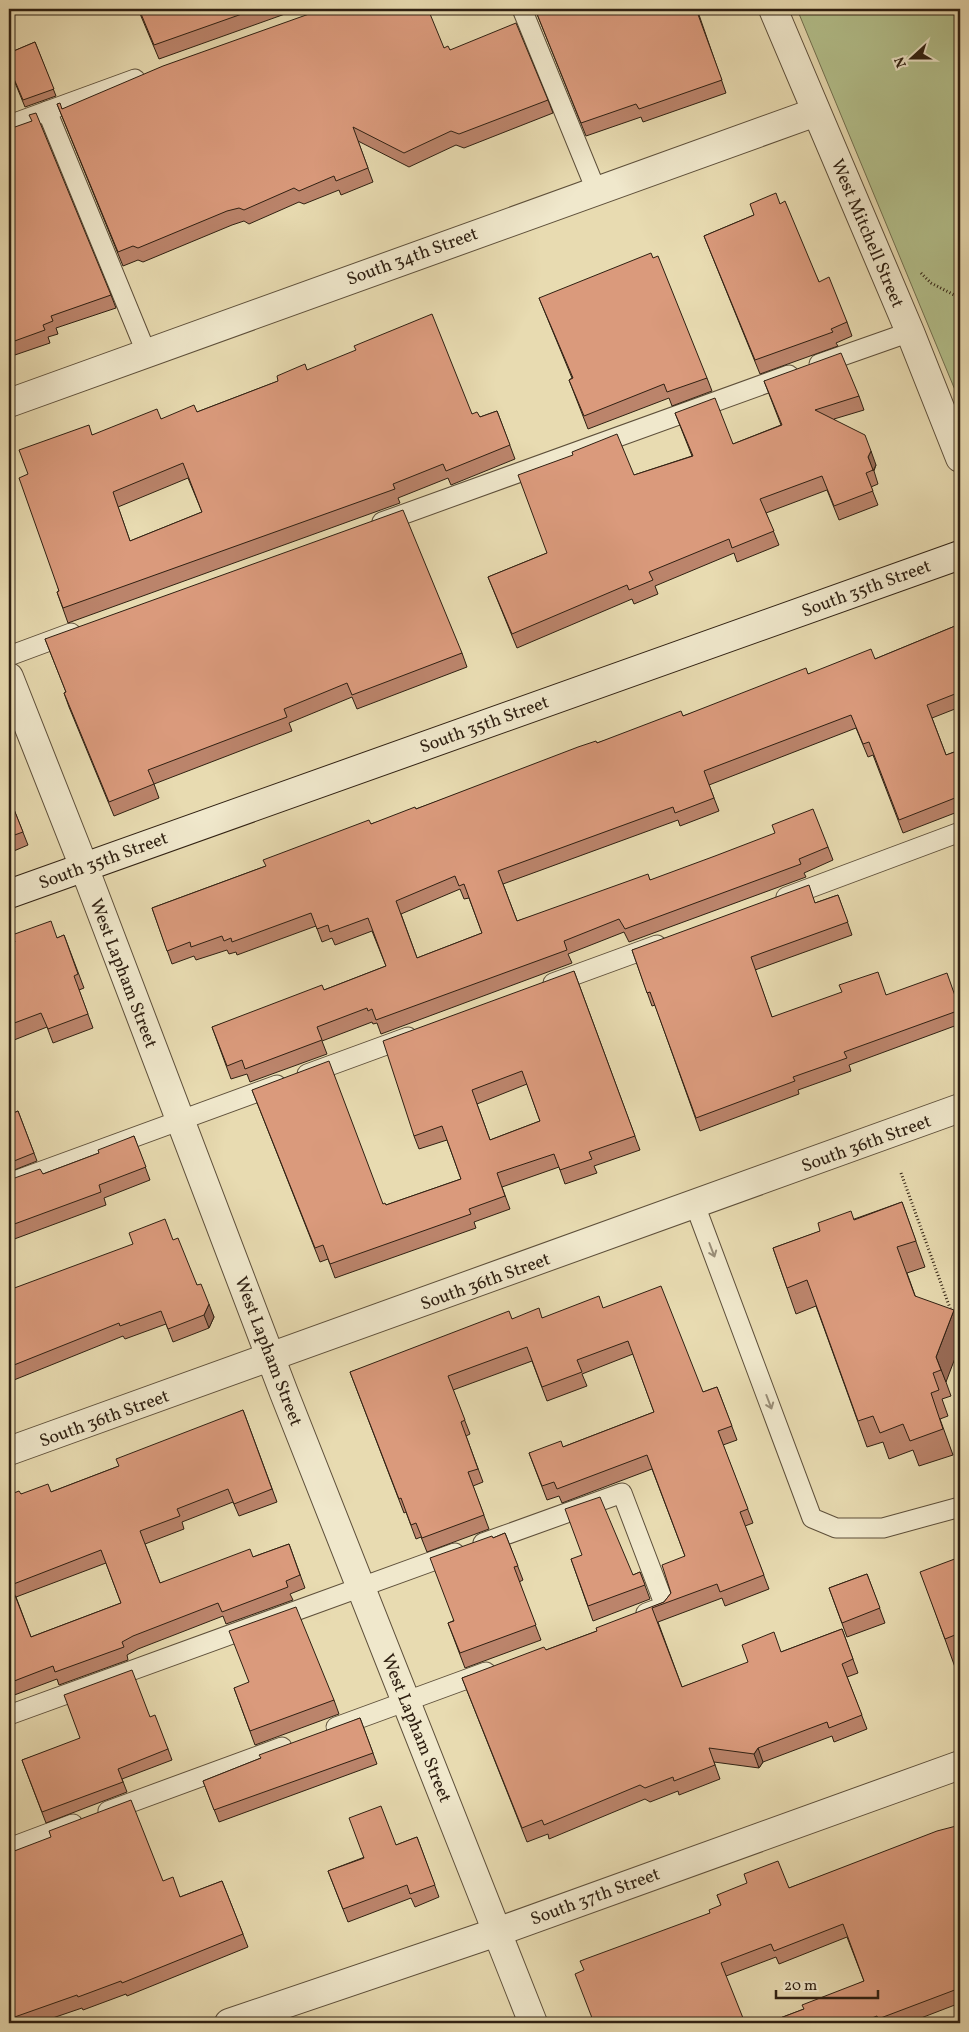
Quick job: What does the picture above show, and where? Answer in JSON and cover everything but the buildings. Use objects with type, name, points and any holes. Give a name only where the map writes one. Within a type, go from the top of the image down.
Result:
[{"type":"street","name":"West Mitchell Street","points":[[773,9],[910,332],[960,458]]},
{"type":"street","name":"South 34th Street","points":[[9,403],[146,352],[816,112]]},
{"type":"street","name":"South 35th Street","points":[[9,894],[960,555]]},
{"type":"street","name":"West Lapham Street","points":[[9,678],[84,867],[271,1358],[533,2023]]},
{"type":"street","name":"South 36th Street","points":[[9,1451],[960,1108]]},
{"type":"street","name":"South 37th Street","points":[[230,2023],[497,1932],[960,1765]]},
{"type":"lane","points":[[522,9],[596,190]]},
{"type":"lane","points":[[9,125],[148,75]]},
{"type":"lane","points":[[47,111],[146,352]]},
{"type":"lane","points":[[364,528],[910,332]]},
{"type":"lane","points":[[9,656],[84,629]]},
{"type":"lane","points":[[774,901],[960,832]]},
{"type":"lane","points":[[540,988],[671,939]]},
{"type":"lane","points":[[9,1183],[429,1029]]},
{"type":"lane","points":[[695,1205],[812,1518],[836,1528],[883,1528],[960,1507]]},
{"type":"lane","points":[[9,1715],[622,1493],[665,1606],[628,1620]]},
{"type":"lane","points":[[322,1732],[500,1667]]},
{"type":"lane","points":[[9,1848],[295,1742]]},
{"type":"path","points":[[916,268],[931,283],[960,298]]},
{"type":"path","points":[[901,1173],[954,1319]]},
{"type":"path","points":[[960,1368],[956,1391],[960,1411]]},
{"type":"green space","points":[[797,9],[960,9],[960,402]]}]
